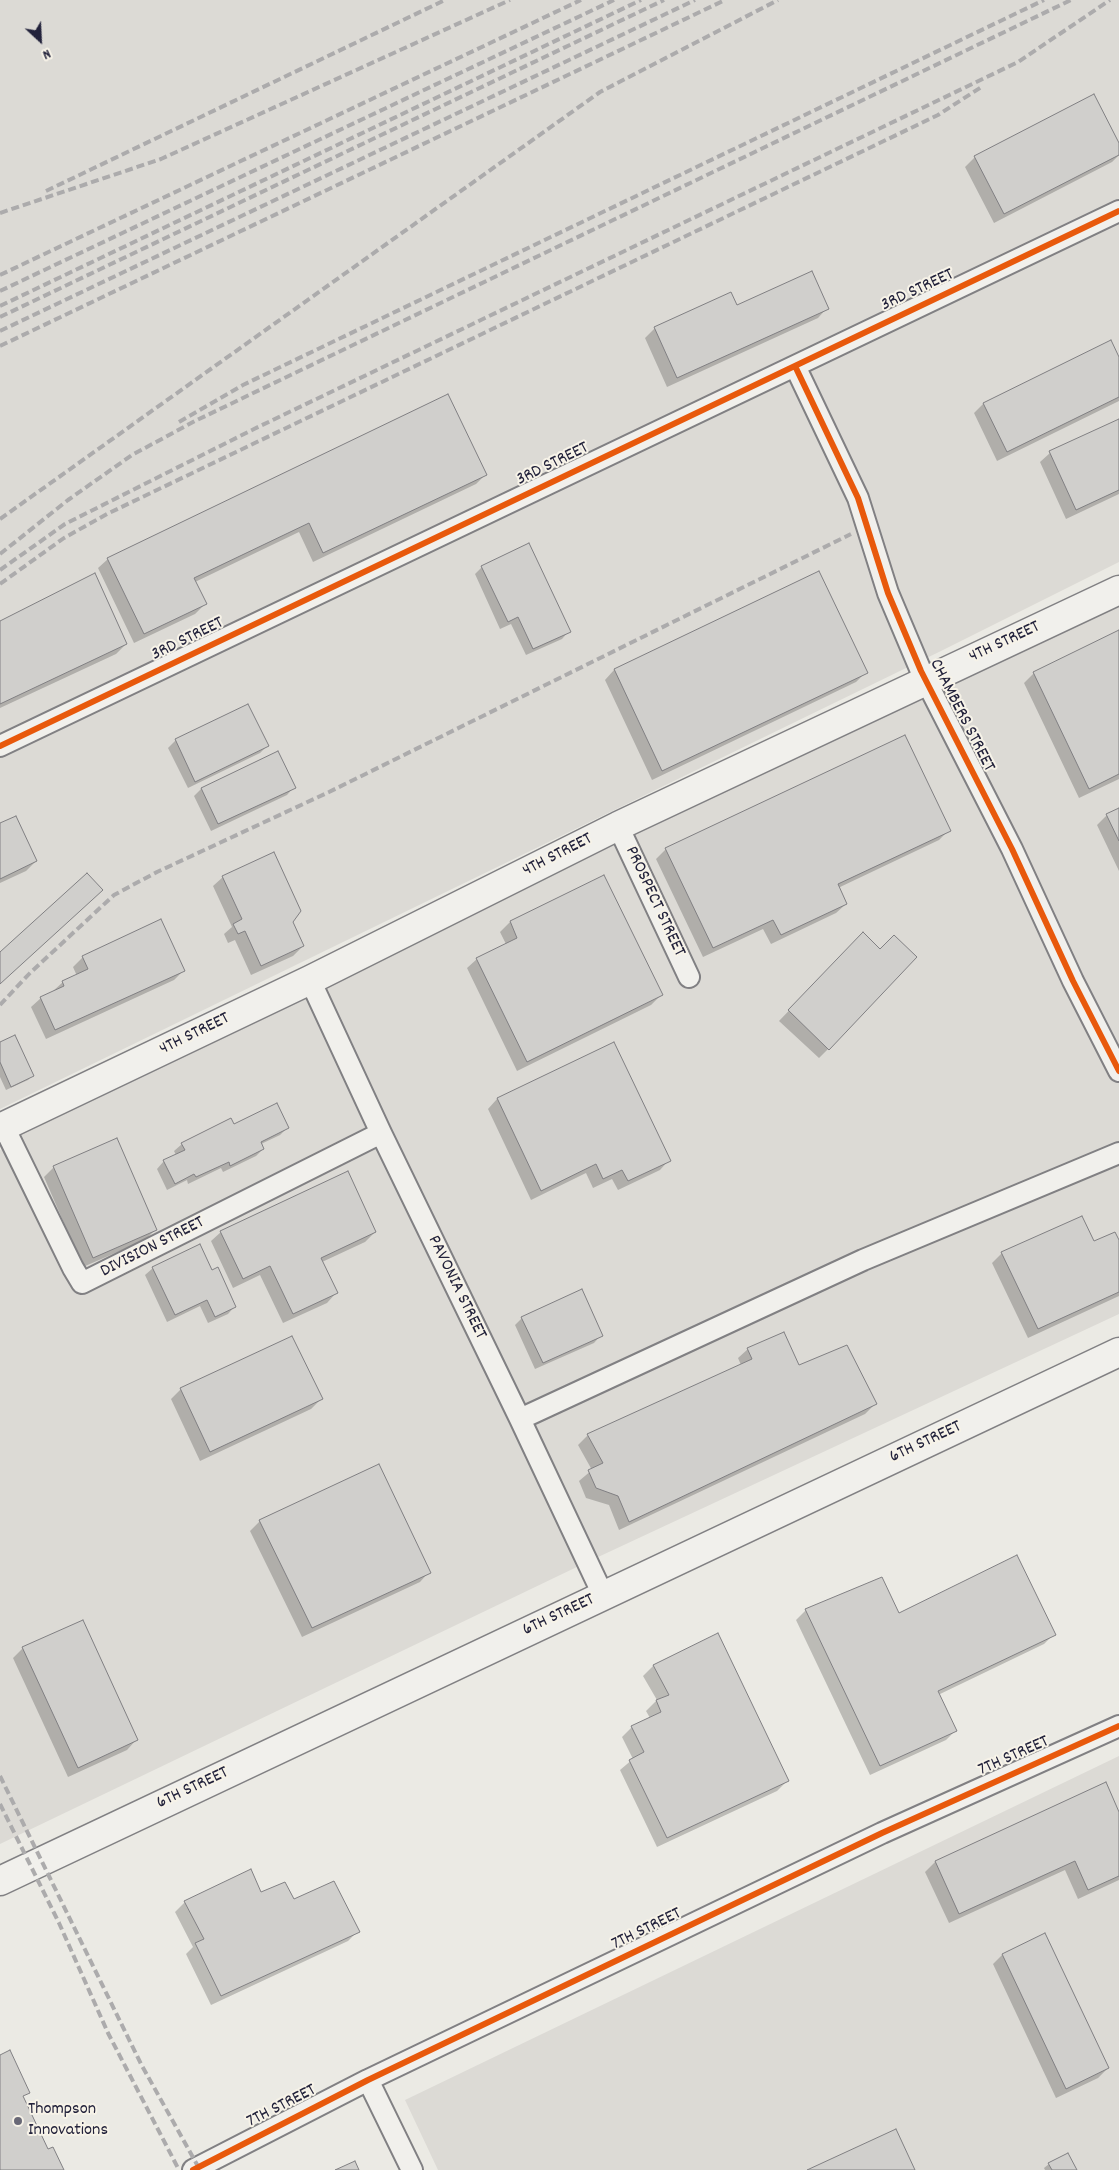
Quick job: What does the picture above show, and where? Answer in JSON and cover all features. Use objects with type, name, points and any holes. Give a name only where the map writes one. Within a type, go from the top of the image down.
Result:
[{"type":"main road","name":"4TH STREET","points":[[2,1128],[310,980],[618,826],[1119,590]]},
{"type":"main road","name":"6TH STREET","points":[[0,1881],[1119,1352]]},
{"type":"street","name":"3RD STREET","points":[[0,746],[1119,212]]},
{"type":"street","name":"CHAMBERS STREET","points":[[795,366],[858,498],[888,592],[926,680],[1012,849],[1073,980],[1119,1071]]},
{"type":"street","name":"PROSPECT STREET","points":[[618,826],[689,977]]},
{"type":"street","name":"PAVONIA STREET","points":[[310,980],[381,1134],[520,1419],[603,1595]]},
{"type":"street","name":"DIVISION STREET","points":[[2,1128],[82,1283],[381,1134]]},
{"type":"street","points":[[520,1419],[863,1260],[1119,1153]]},
{"type":"street","name":"7TH STREET","points":[[192,2170],[368,2080],[882,1833],[1119,1726]]},
{"type":"street","points":[[368,2080],[412,2170]]},
{"type":"shaded area","points":[[0,0],[1119,0],[1119,562],[941,651],[0,1109]]},
{"type":"shaded area","points":[[1119,603],[1119,1314],[581,1565],[0,1844],[0,1150],[7,1148],[2,1136],[305,989],[613,845],[943,682]]},
{"type":"shaded area","points":[[1119,1756],[1119,2170],[438,2170],[405,2100]]},
{"type":"building","points":[[1094,94],[1119,143],[1119,155],[1004,214],[974,156]]},
{"type":"building","points":[[812,271],[829,309],[677,378],[654,327],[731,292],[737,305]]},
{"type":"building","points":[[1111,340],[1119,357],[1119,397],[1007,452],[983,403]]},
{"type":"building","points":[[448,394],[487,475],[323,553],[309,523],[194,578],[207,604],[144,634],[107,558]]},
{"type":"building","points":[[1119,419],[1119,490],[1076,510],[1049,451]]},
{"type":"building","points":[[529,543],[571,632],[533,649],[518,617],[508,622],[481,566]]},
{"type":"building","points":[[819,571],[868,673],[662,771],[614,669]]},
{"type":"building","points":[[95,573],[127,644],[0,704],[0,621]]},
{"type":"building","points":[[1119,630],[1119,774],[1089,789],[1033,672]]},
{"type":"building","points":[[248,704],[269,746],[195,782],[175,739]]},
{"type":"building","points":[[905,735],[951,831],[838,884],[847,904],[781,935],[773,920],[713,948],[665,848]]},
{"type":"building","points":[[278,751],[296,788],[218,824],[201,788]]},
{"type":"building","points":[[1119,808],[1119,841],[1106,814]]},
{"type":"building","points":[[16,816],[37,861],[0,879],[0,823]]},
{"type":"building","points":[[274,852],[301,911],[293,922],[304,946],[261,966],[245,931],[238,934],[233,924],[242,919],[222,876]]},
{"type":"building","points":[[87,873],[103,890],[0,984],[0,952]]},
{"type":"building","points":[[604,875],[663,995],[527,1062],[476,958],[517,938],[510,921]]},
{"type":"building","points":[[161,919],[185,971],[55,1030],[40,997],[64,986],[62,981],[88,969],[82,956]]},
{"type":"building","points":[[863,932],[880,949],[894,935],[917,957],[829,1050],[788,1010]]},
{"type":"building","points":[[15,1035],[34,1076],[11,1087],[0,1062],[0,1042]]},
{"type":"building","points":[[614,1042],[671,1161],[628,1181],[622,1170],[603,1179],[596,1164],[541,1191],[497,1098]]},
{"type":"building","points":[[277,1103],[289,1128],[261,1142],[264,1149],[230,1166],[229,1162],[196,1177],[194,1174],[175,1184],[163,1160],[185,1150],[181,1143],[231,1118],[234,1124]]},
{"type":"building","points":[[117,1138],[157,1230],[93,1258],[53,1166]]},
{"type":"building","points":[[348,1171],[376,1232],[321,1258],[338,1293],[293,1314],[270,1266],[243,1279],[220,1231]]},
{"type":"building","points":[[1082,1216],[1094,1241],[1115,1232],[1119,1240],[1119,1292],[1038,1329],[1001,1252]]},
{"type":"building","points":[[200,1244],[212,1270],[218,1267],[236,1307],[215,1317],[207,1300],[175,1315],[152,1267]]},
{"type":"building","points":[[582,1289],[603,1336],[543,1363],[521,1317]]},
{"type":"building","points":[[784,1332],[799,1365],[847,1345],[877,1404],[629,1522],[618,1496],[596,1488],[588,1470],[603,1463],[587,1434],[752,1359],[747,1348]]},
{"type":"building","points":[[292,1336],[323,1399],[210,1452],[180,1388]]},
{"type":"building","points":[[379,1464],[431,1573],[312,1628],[259,1520]]},
{"type":"building","points":[[1017,1555],[1056,1635],[938,1691],[957,1731],[880,1766],[805,1609],[882,1577],[899,1613]]},
{"type":"building","points":[[83,1620],[138,1740],[78,1768],[22,1647]]},
{"type":"building","points":[[718,1633],[789,1781],[667,1838],[629,1760],[644,1752],[631,1726],[661,1712],[656,1700],[669,1695],[653,1665]]},
{"type":"building","points":[[1106,1782],[1119,1812],[1119,1876],[1088,1890],[1075,1861],[959,1914],[935,1861]]},
{"type":"building","points":[[251,1869],[261,1892],[285,1882],[294,1899],[334,1881],[360,1932],[221,1996],[195,1943],[204,1939],[184,1901]]},
{"type":"building","points":[[1045,1933],[1109,2068],[1066,2089],[1002,1954]]},
{"type":"building","name":"Thompson Innovations","points":[[10,2050],[30,2093],[23,2096],[48,2149],[53,2147],[64,2170],[0,2170],[0,2055]]},
{"type":"building","points":[[896,2129],[915,2170],[807,2170]]},
{"type":"building","points":[[1068,2153],[1077,2170],[1052,2170],[1048,2163]]},
{"type":"building","points":[[355,2161],[359,2170],[335,2170]]},
{"type":"railway","points":[[46,191],[445,0]]},
{"type":"railway","points":[[0,213],[161,159],[510,0]]},
{"type":"railway","points":[[0,275],[581,0]]},
{"type":"railway","points":[[0,291],[614,0]]},
{"type":"railway","points":[[0,306],[641,0]]},
{"type":"railway","points":[[0,317],[664,0]]},
{"type":"railway","points":[[0,331],[695,0]]},
{"type":"railway","points":[[0,346],[725,0]]},
{"type":"railway","points":[[0,519],[600,92],[778,0]]},
{"type":"railway","points":[[179,422],[243,385],[1044,0]]},
{"type":"railway","points":[[0,554],[68,500],[132,455],[195,421],[1071,0]]},
{"type":"railway","points":[[0,570],[65,524],[254,429],[1018,62],[1110,0]]},
{"type":"railway","points":[[0,584],[64,538],[107,514],[938,115],[983,86]]},
{"type":"railway","points":[[0,1005],[30,973],[114,895],[157,872],[329,792],[851,534]]},
{"type":"railway","points":[[0,1776],[141,2064],[200,2170]]},
{"type":"railway","points":[[0,1804],[59,1923],[108,2033],[179,2170]]},
{"type":"cycle path","points":[[0,746],[1119,211]]},
{"type":"cycle path","points":[[795,366],[858,498],[888,593],[921,671],[1012,849],[1073,981],[1119,1071]]},
{"type":"cycle path","points":[[193,2170],[368,2080],[882,1833],[1119,1726]]},
{"type":"place","name":"Thompson Innovations","points":[[18,2121]]}]
